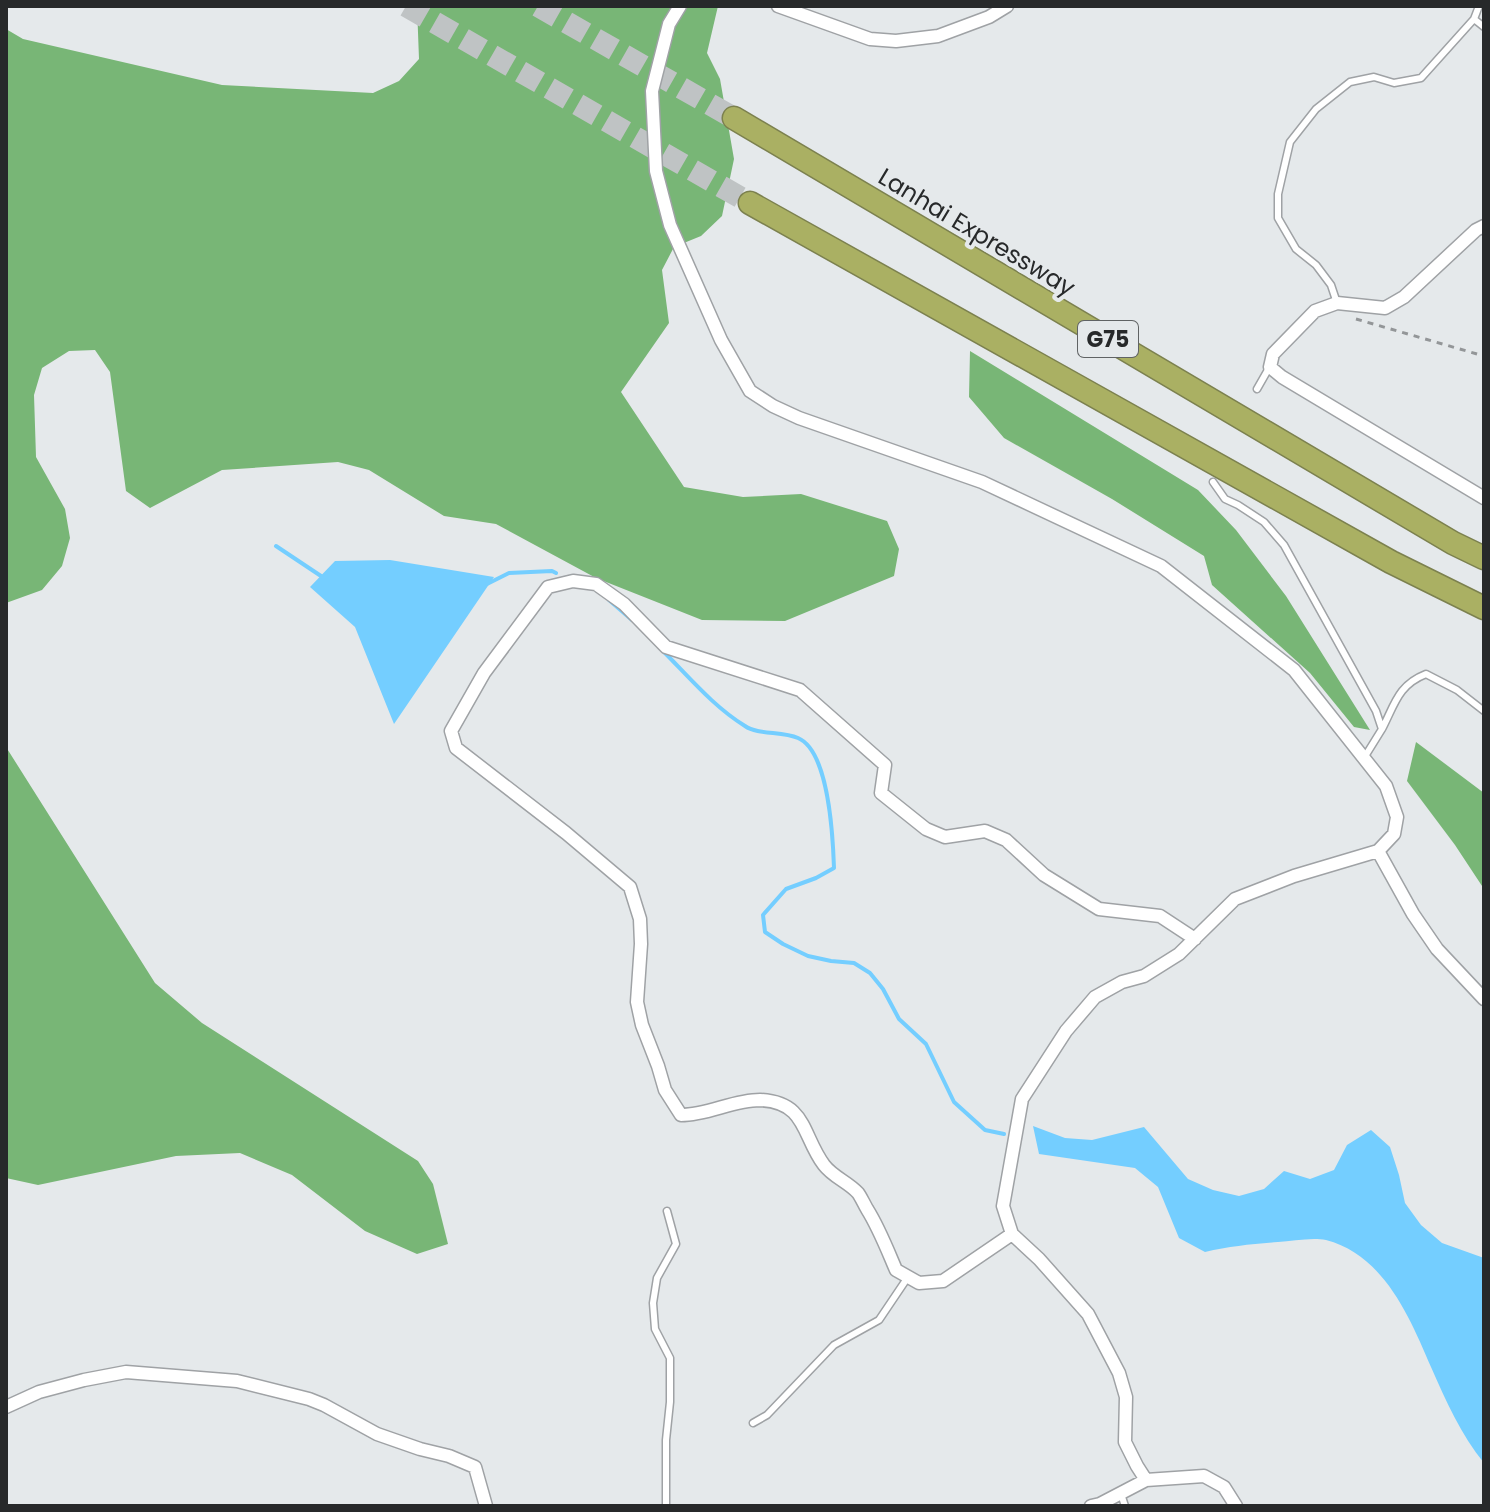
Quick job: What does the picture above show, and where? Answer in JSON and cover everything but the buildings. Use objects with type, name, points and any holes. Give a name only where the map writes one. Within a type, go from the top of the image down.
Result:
[{"type":"highway","name":"Lanhai Expressway","points":[[734,118],[1453,543],[1484,558]]},
{"type":"highway","name":"G75","points":[[750,203],[1391,562],[1484,608]]},
{"type":"street","points":[[680,6],[669,24],[652,91],[656,171],[670,225],[721,340],[750,391],[799,418],[982,482],[1161,566],[1294,670],[1386,786],[1397,817],[1394,834],[1378,851],[1294,876],[1235,899],[1179,954],[1144,976],[1122,982],[1095,997],[1066,1031],[1022,1099],[1003,1206],[1012,1234],[1088,1314],[1119,1373],[1126,1397],[1125,1442],[1146,1480]]},
{"type":"street","points":[[778,6],[870,39],[896,41],[938,36],[989,17],[1007,6]]},
{"type":"street","points":[[1484,226],[1404,297],[1385,308],[1337,303],[1315,311],[1273,354],[1270,367],[1484,498]]},
{"type":"street","points":[[1012,1234],[943,1281],[919,1283],[896,1270],[880,1231],[858,1193],[827,1169],[815,1152],[804,1124],[787,1107],[760,1100],[695,1115],[681,1115],[665,1090],[642,1025],[637,1002],[640,919],[630,887],[534,807],[456,748],[451,731],[484,673],[548,587],[573,581],[596,584],[624,604],[666,647],[800,690],[885,765],[881,793],[926,829],[945,837],[985,831],[1006,840],[1044,875],[1099,909],[1160,916],[1195,939]]},
{"type":"street","points":[[1378,851],[1413,914],[1437,949],[1484,999]]},
{"type":"street","points":[[6,1407],[39,1392],[126,1372],[237,1381],[309,1399],[377,1434],[462,1460],[475,1467],[486,1506]]},
{"type":"street","points":[[1091,1506],[1123,1500],[1146,1480],[1204,1476],[1224,1487],[1236,1506]]},
{"type":"lane","points":[[1337,303],[1331,285],[1316,265],[1296,249],[1278,218],[1278,194],[1290,142],[1316,109],[1350,82],[1374,77],[1394,83],[1421,78],[1474,19],[1479,6]]},
{"type":"lane","points":[[1474,19],[1484,27]]},
{"type":"lane","points":[[1257,389],[1270,367]]},
{"type":"lane","points":[[1213,482],[1225,499],[1264,522],[1284,545],[1376,711],[1382,729]]},
{"type":"lane","points":[[1364,758],[1402,690],[1412,680],[1426,674],[1457,690],[1484,711]]},
{"type":"lane","points":[[666,1506],[670,1358],[655,1329],[653,1303],[657,1278],[676,1244],[667,1211]]},
{"type":"lane","points":[[753,1423],[767,1415],[834,1345],[879,1320],[908,1277]]},
{"type":"path","points":[[1357,320],[1484,356]]},
{"type":"green space","points":[[417,6],[718,6],[707,53],[720,79],[734,159],[722,216],[701,236],[674,247],[662,270],[669,323],[621,392],[684,487],[743,497],[801,494],[887,521],[899,549],[894,576],[785,621],[702,620],[596,578],[496,524],[444,516],[369,470],[338,462],[222,470],[150,508],[126,491],[110,372],[95,350],[69,351],[42,368],[34,395],[36,457],[65,509],[70,538],[62,566],[42,590],[6,603],[6,29],[23,39],[222,85],[373,93],[399,81],[419,59]]},
{"type":"green space","points":[[970,351],[1198,490],[1236,530],[1286,596],[1370,730],[1354,727],[1310,673],[1212,585],[1204,556],[1004,438],[969,397]]},
{"type":"green space","points":[[1416,742],[1484,793],[1484,889],[1407,781]]},
{"type":"green space","points":[[6,747],[155,983],[202,1023],[418,1161],[433,1184],[448,1244],[417,1254],[365,1231],[292,1175],[240,1153],[176,1156],[38,1185],[6,1178]]},
{"type":"water","points":[[390,560],[494,577],[394,724],[355,627],[310,587],[335,561]]},
{"type":"water","points":[[1033,1126],[1065,1138],[1092,1140],[1144,1127],[1188,1179],[1213,1190],[1239,1196],[1264,1189],[1284,1171],[1310,1179],[1334,1170],[1347,1145],[1371,1130],[1390,1147],[1405,1203],[1421,1225],[1442,1243],[1484,1258],[1484,1463],[1454,1417],[1404,1309],[1364,1259],[1346,1248],[1315,1239],[1205,1252],[1179,1238],[1158,1187],[1135,1168],[1039,1154]]},
{"type":"waterway","points":[[276,546],[324,578]]},
{"type":"waterway","points":[[487,584],[509,573],[556,573]]},
{"type":"waterway","points":[[609,600],[632,620]]},
{"type":"waterway","points":[[664,652],[734,718],[750,729],[798,738],[817,760],[827,797],[834,868],[786,889],[763,915],[765,932],[808,956],[854,963],[870,973],[883,989],[899,1019],[926,1044],[954,1102],[985,1130],[1004,1134]]},
{"type":"tunnel","points":[[406,6],[750,203]]},
{"type":"tunnel","points":[[538,6],[734,118]]}]
